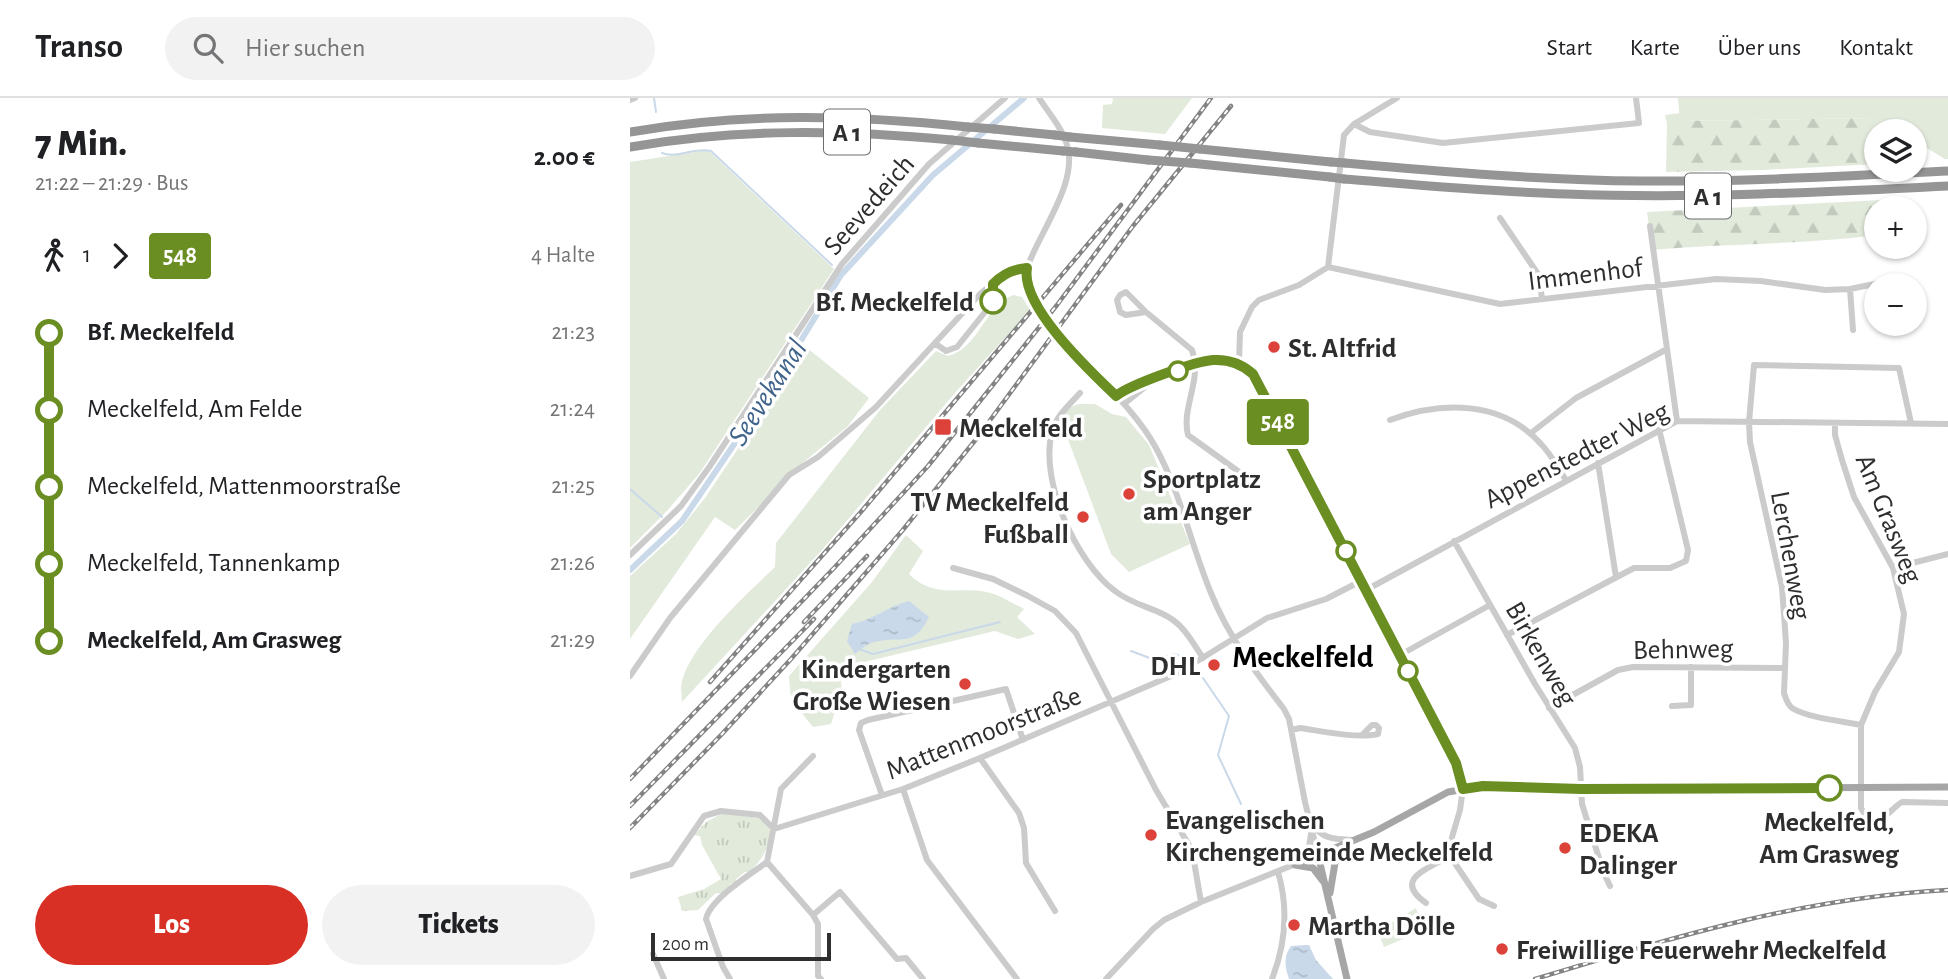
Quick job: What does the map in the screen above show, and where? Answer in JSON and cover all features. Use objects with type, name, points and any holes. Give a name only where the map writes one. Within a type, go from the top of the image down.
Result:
[{"type":"highway","name":"A 1","points":[[630,132],[705,121],[785,116],[890,120],[1471,174],[1643,181],[1802,178],[1948,171]]},
{"type":"highway","name":"A 1","points":[[630,148],[704,136],[825,131],[952,140],[1493,191],[1659,196],[1768,195],[1948,186]]},
{"type":"main road","points":[[1347,979],[1318,855],[1374,832],[1442,794],[1483,786],[1581,789],[1948,788]]},
{"type":"main road","points":[[1329,897],[1335,863],[1350,842]]},
{"type":"main road","points":[[1297,864],[1313,868],[1327,888]]},
{"type":"street","name":"Seevedeich","points":[[630,555],[681,506],[842,264],[929,164],[1005,98]]},
{"type":"street","points":[[1039,98],[1067,143],[1069,165],[1066,182],[1027,268],[1026,280],[1030,295],[1082,362],[1124,404],[1145,430],[1164,462],[1212,595],[1235,640],[1284,709],[1292,730],[1318,855],[1176,914],[1153,929],[1106,979]]},
{"type":"street","points":[[1238,363],[1240,331],[1252,307],[1265,297],[1299,285],[1328,267],[1344,135],[1354,124],[1397,98]]},
{"type":"street","points":[[1354,124],[1370,132],[1443,143],[1639,123],[1636,98]]},
{"type":"street","points":[[1500,218],[1538,274],[1542,298]]},
{"type":"street","points":[[1650,226],[1677,421]]},
{"type":"street","name":"Immenhof","points":[[1328,267],[1500,304],[1716,279],[1761,281],[1825,290],[1864,286]]},
{"type":"street","points":[[630,676],[678,608],[789,475],[818,457],[876,407],[981,293],[1005,274],[1027,268]]},
{"type":"street","points":[[936,344],[946,351],[957,347],[992,303],[993,284]]},
{"type":"street","points":[[1850,289],[1853,330]]},
{"type":"street","points":[[1146,312],[1126,315],[1118,309],[1117,300],[1126,292],[1192,350],[1196,375],[1187,423],[1188,435],[1242,474]]},
{"type":"street","points":[[1531,433],[1576,398],[1667,349]]},
{"type":"street","points":[[1116,396],[1122,391],[1212,360],[1238,363],[1248,369],[1256,379],[1456,763],[1463,789],[1450,844],[1450,856],[1479,899],[1494,906]]},
{"type":"street","name":"Lerchenweg","points":[[1861,724],[1801,712],[1790,706],[1784,693],[1785,631],[1782,586],[1753,463],[1749,422],[1754,365],[1899,368],[1911,424]]},
{"type":"street","points":[[1124,404],[1153,380]]},
{"type":"street","points":[[1080,393],[1059,416],[1052,429],[1049,445],[1054,487],[1064,521],[1087,563],[1107,584],[1129,601],[1171,618],[1182,627],[1203,658]]},
{"type":"street","points":[[1390,420],[1434,407],[1461,407],[1497,414],[1531,433],[1566,480]]},
{"type":"street","name":"Appenstedter Weg","points":[[1366,590],[1677,421],[1948,424]]},
{"type":"street","name":"Am Grasweg","points":[[1835,423],[1835,435],[1854,497],[1893,568],[1904,614],[1899,652],[1875,692],[1861,724],[1861,808],[1865,816],[1882,820],[1902,802],[1948,803]]},
{"type":"street","points":[[1507,635],[1634,568],[1670,568],[1686,561],[1688,550],[1659,429]]},
{"type":"street","points":[[1598,463],[1616,576]]},
{"type":"street","name":"Birkenweg","points":[[1454,541],[1579,757],[1581,789],[1592,837],[1610,886]]},
{"type":"street","points":[[1893,568],[1948,554]]},
{"type":"street","points":[[953,568],[993,579],[1055,611],[1076,633],[1156,790],[1192,850],[1201,902]]},
{"type":"street","name":"Mattenmoorstraße","points":[[774,829],[903,789],[1112,703],[1178,673],[1267,618],[1326,599],[1362,581]]},
{"type":"street","points":[[1400,655],[1490,605]]},
{"type":"street","name":"Behnweg","points":[[1549,708],[1618,670],[1633,667],[1785,668]]},
{"type":"street","points":[[1672,706],[1691,705],[1691,667]]},
{"type":"street","points":[[882,795],[859,730],[861,723],[868,720],[1006,690],[1023,740]]},
{"type":"street","points":[[1292,730],[1300,728],[1362,735]]},
{"type":"street","points":[[719,979],[729,978],[706,919],[708,911],[732,888],[767,862],[781,789],[813,756]]},
{"type":"street","points":[[980,758],[1018,813],[1024,828],[1026,863],[1055,911]]},
{"type":"street","points":[[903,789],[927,860],[1017,979]]},
{"type":"street","points":[[630,876],[671,864],[704,816],[721,811],[760,815],[774,829]]},
{"type":"street","points":[[1308,816],[1315,829],[1322,834],[1350,842]]},
{"type":"street","points":[[1297,864],[1309,847],[1311,825]]},
{"type":"street","points":[[1426,903],[1414,895],[1412,881],[1450,856]]},
{"type":"street","points":[[767,862],[818,924],[817,978]]},
{"type":"street","points":[[1272,979],[1284,939],[1284,897],[1278,872]]},
{"type":"street","points":[[813,915],[841,892],[897,959],[906,958],[923,979]]},
{"type":"street","points":[[653,954],[664,979]]},
{"type":"green space","points":[[1113,98],[1192,98],[1165,134],[1102,128],[1103,105],[1112,104]]},
{"type":"green space","points":[[1678,98],[1948,98],[1948,159],[1927,148],[1927,119],[1680,121]]},
{"type":"green space","points":[[1680,113],[1681,121],[1876,118],[1878,119],[1864,119],[1864,165],[1666,172],[1665,115]]},
{"type":"green space","points":[[708,150],[834,269],[699,474],[630,548],[630,162]]},
{"type":"green space","points":[[1864,201],[1864,236],[1652,250],[1647,212]]},
{"type":"green space","points":[[1013,295],[1022,297],[1030,310],[954,394],[822,550],[682,702],[682,681],[697,651],[708,635],[775,567],[776,543],[880,410],[936,351],[948,356],[959,352],[975,336],[995,308]]},
{"type":"green space","points":[[806,347],[869,398],[848,426],[805,461],[735,530],[715,517],[630,639],[630,576],[676,534],[705,498]]},
{"type":"green space","name":"Sportplatz am Anger","points":[[1095,404],[1112,414],[1126,417],[1149,445],[1190,544],[1129,572],[1111,554],[1060,418],[1070,407]]},
{"type":"green space","points":[[906,535],[923,551],[909,574],[919,582],[940,590],[983,591],[994,594],[1024,609],[1017,617],[1035,634],[1018,639],[995,631],[839,668],[842,689],[831,724],[813,727],[791,700],[789,676],[872,582]]},
{"type":"green space","points":[[723,813],[759,818],[769,823],[770,837],[766,850],[754,867],[736,879],[737,883],[730,884],[724,894],[716,893],[698,910],[682,911],[678,897],[704,889],[721,879],[702,845],[700,836],[694,835],[706,822]]},
{"type":"green space","points":[[1416,908],[1422,931],[1384,947],[1376,927],[1388,925]]},
{"type":"water","points":[[909,601],[929,617],[918,633],[906,639],[874,642],[855,654],[847,641],[852,624]]},
{"type":"water","points":[[1309,945],[1316,960],[1333,979],[1289,979],[1286,970],[1288,950],[1291,946]]},
{"type":"waterway","points":[[654,98],[656,112]]},
{"type":"waterway","name":"Seevekanal","points":[[630,570],[682,521],[767,396],[841,275],[933,175],[1024,98]]},
{"type":"waterway","points":[[662,153],[674,155],[698,150],[711,151],[832,265]]},
{"type":"waterway","points":[[630,489],[662,517]]},
{"type":"waterway","points":[[859,649],[873,654],[1000,622]]},
{"type":"waterway","points":[[1131,651],[1155,660],[1174,654],[1182,656]]},
{"type":"waterway","points":[[1203,678],[1229,716],[1218,755],[1241,804]]},
{"type":"railway","points":[[630,779],[834,568],[928,466],[1057,305],[1211,98]]},
{"type":"railway","points":[[630,828],[791,659],[902,531],[977,438],[1133,226],[1231,106]]},
{"type":"railway","points":[[710,682],[860,513],[1121,205]]},
{"type":"railway","points":[[804,622],[867,556]]},
{"type":"railway","points":[[630,806],[814,619]]},
{"type":"railway","points":[[1535,979],[1688,934],[1789,911],[1841,901],[1948,890]]},
{"type":"bus line","name":"548","points":[[993,301],[993,284],[999,278],[1015,270],[1027,268],[1026,280],[1033,301],[1082,362],[1116,396],[1132,387],[1212,360],[1238,363],[1253,374],[1456,763],[1463,789],[1483,786],[1581,789],[1829,788]]},
{"type":"place","name":"Bf. Meckelfeld","points":[[993,301]]},
{"type":"place","name":"St. Altfrid","points":[[1274,347]]},
{"type":"place","name":"Meckelfeld","points":[[943,427]]},
{"type":"place","name":"Sportplatz am Anger","points":[[1129,494]]},
{"type":"place","name":"TV Meckelfeld Fußball","points":[[1083,517]]},
{"type":"place","name":"DHL","points":[[1214,665]]},
{"type":"place","name":"Kindergarten Große Wiesen","points":[[965,684]]},
{"type":"place","name":"Meckelfeld, Am Grasweg","points":[[1829,788]]},
{"type":"place","name":"Evangelischen Kirchengemeinde Meckelfeld","points":[[1151,835]]},
{"type":"place","name":"EDEKA Dalinger","points":[[1565,848]]},
{"type":"place","name":"Martha Dölle","points":[[1294,925]]},
{"type":"place","name":"Freiwillige Feuerwehr Meckelfeld","points":[[1502,949]]},
{"type":"district","name":"Meckelfeld","points":[[1303,656]]}]
